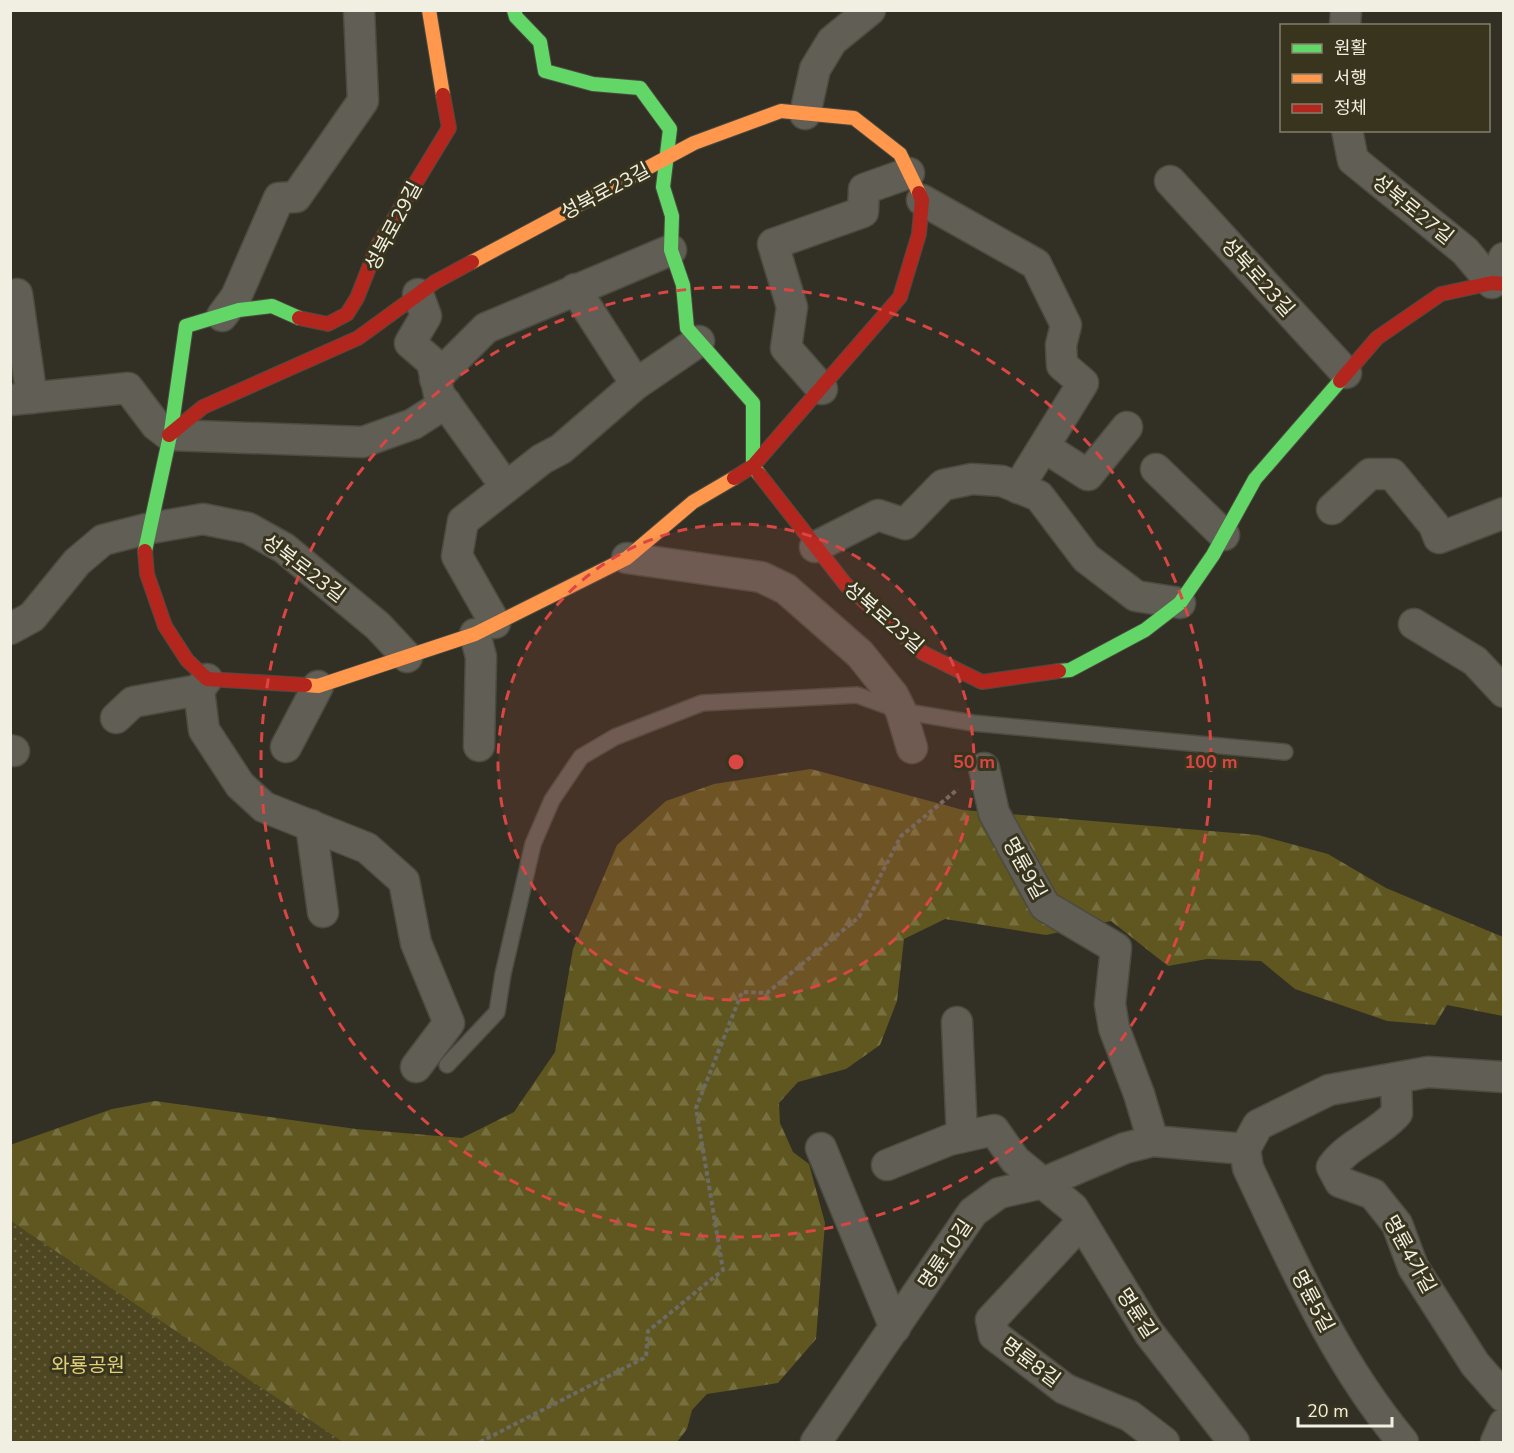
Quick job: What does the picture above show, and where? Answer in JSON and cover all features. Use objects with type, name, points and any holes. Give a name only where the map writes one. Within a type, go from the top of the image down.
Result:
[{"type":"street","points":[[222,316],[236,297],[279,198],[296,197],[363,101],[359,10]]},
{"type":"street","name":"성북로29길","points":[[169,435],[178,394],[186,326],[272,306],[304,321],[328,324],[347,314],[357,297],[378,245],[449,128],[429,10]]},
{"type":"street","name":"성북로23길","points":[[514,10],[516,17],[540,42],[544,71],[593,84],[640,88],[670,129],[663,187],[672,216],[671,250],[683,285],[687,328],[753,402],[753,466],[846,585],[923,653],[982,682],[1070,670],[1144,630],[1180,603],[1224,535],[1255,478],[1377,338],[1442,294],[1500,275]]},
{"type":"street","points":[[805,114],[814,69],[832,41],[870,10]]},
{"type":"street","name":"성북로23길","points":[[169,435],[203,407],[358,338],[435,282],[694,143],[781,111],[854,118],[900,154],[916,186]]},
{"type":"street","name":"성북로27길","points":[[1347,132],[1353,160],[1465,251],[1500,275]]},
{"type":"street","name":"성북로23길","points":[[1170,181],[1346,373]]},
{"type":"street","points":[[116,718],[133,702],[203,684],[318,686],[485,629],[627,558],[693,502],[753,466],[900,297],[919,234],[916,186]]},
{"type":"street","points":[[822,389],[786,348],[792,307],[773,244],[863,212],[864,189],[916,186],[1036,264],[1066,325],[1061,345],[1062,365],[1083,383],[1018,488]]},
{"type":"street","points":[[17,294],[21,399],[128,388],[156,425],[169,435],[363,442],[413,424],[486,328],[671,250]]},
{"type":"street","points":[[575,289],[636,384]]},
{"type":"street","points":[[418,294],[426,316],[410,343],[432,362],[440,391],[506,487]]},
{"type":"street","points":[[479,746],[480,657],[485,629],[457,556],[463,521],[542,459],[561,449],[636,384],[699,341]]},
{"type":"street","points":[[1044,447],[1088,475],[1127,427]]},
{"type":"street","points":[[169,435],[158,495],[146,529],[145,562],[158,615],[176,649],[203,684],[204,730],[240,785],[264,807],[367,848],[404,880],[416,943],[449,1023],[416,1067]]},
{"type":"street","points":[[1156,469],[1224,535]]},
{"type":"street","points":[[1332,509],[1370,474],[1392,474],[1434,525],[1439,538],[1503,513]]},
{"type":"street","points":[[815,547],[878,515],[905,524],[943,485],[972,478],[1002,481],[1039,496],[1086,558],[1136,596],[1180,603]]},
{"type":"street","name":"성북로23길","points":[[10,629],[32,617],[77,562],[103,540],[146,529],[203,519],[248,528],[292,555],[378,626],[407,657]]},
{"type":"street","points":[[627,558],[761,577],[786,589],[860,654],[893,694],[902,711],[912,748]]},
{"type":"street","points":[[1414,624],[1475,661],[1503,692]]},
{"type":"street","points":[[286,747],[318,686]]},
{"type":"street","name":"명륜9길","points":[[984,768],[994,813],[1045,906],[1116,948],[1110,1004],[1114,1028],[1139,1094],[1153,1141]]},
{"type":"street","points":[[311,825],[323,912]]},
{"type":"street","points":[[957,1022],[962,1137]]},
{"type":"street","points":[[887,1165],[962,1137],[994,1130],[1015,1160],[1043,1183],[1125,1148],[1153,1141],[1245,1149],[1258,1125],[1329,1090],[1428,1072],[1503,1077]]},
{"type":"street","name":"명륜4가길","points":[[1396,1078],[1397,1113],[1385,1127],[1340,1155],[1332,1167],[1340,1182],[1373,1194],[1397,1224],[1413,1267],[1475,1364],[1503,1397]]},
{"type":"street","points":[[821,1148],[894,1328]]},
{"type":"street","name":"명륜5길","points":[[1245,1149],[1248,1168],[1312,1303],[1362,1388],[1403,1443]]},
{"type":"street","name":"명륜길","points":[[1043,1183],[1073,1208],[1149,1333],[1234,1443]]},
{"type":"street","name":"명륜10길","points":[[816,1443],[973,1212],[999,1193],[1043,1183]]},
{"type":"street","name":"명륜8길","points":[[1081,1222],[991,1320],[994,1335],[1065,1389],[1130,1416],[1164,1443]]},
{"type":"street","points":[[1496,1443],[1503,1424]]},
{"type":"lane","points":[[447,1065],[497,1012],[503,974],[533,844],[552,800],[581,757],[615,737],[702,703],[857,695],[902,711],[973,723],[1285,752]]},
{"type":"path","points":[[480,1443],[646,1357],[648,1331],[723,1270],[696,1108],[742,992],[767,993],[859,917],[901,837],[984,768]]},
{"type":"green space","points":[[811,769],[963,810],[1258,835],[1328,854],[1386,888],[1503,937],[1503,1016],[1447,1005],[1435,1025],[1387,1021],[1295,989],[1261,961],[1207,959],[1168,966],[1111,921],[1046,935],[945,919],[904,939],[897,1001],[880,1045],[846,1069],[798,1082],[779,1103],[780,1123],[793,1152],[809,1164],[825,1223],[816,1339],[778,1383],[707,1394],[692,1410],[687,1429],[677,1442],[11,1442],[10,1145],[112,1109],[155,1101],[356,1129],[462,1138],[514,1112],[555,1052],[573,949],[617,845],[666,801],[714,784]]},
{"type":"green space","name":"와룡공원","points":[[11,1221],[39,1240],[343,1442],[11,1442]]},
{"type":"traffic: fast","points":[[514,10],[516,17],[540,42],[545,71],[593,84],[640,88],[670,129],[663,187],[672,216],[671,250],[683,285],[687,328],[753,403],[753,466],[759,474]]},
{"type":"traffic: fast","points":[[145,551],[171,431],[186,326],[239,310],[272,306],[299,318]]},
{"type":"traffic: fast","points":[[1059,671],[1070,670],[1145,630],[1180,603],[1213,555],[1255,479],[1340,381]]},
{"type":"traffic: slow","points":[[429,10],[443,95]]},
{"type":"traffic: slow","points":[[472,262],[694,143],[781,111],[854,118],[900,154],[919,193]]},
{"type":"traffic: slow","points":[[305,685],[318,686],[475,634],[627,558],[693,502],[734,478]]},
{"type":"traffic: jam","points":[[299,318],[328,324],[347,314],[357,298],[378,245],[449,128],[443,95]]},
{"type":"traffic: jam","points":[[734,478],[753,466],[900,297],[919,234],[922,200],[919,193]]},
{"type":"traffic: jam","points":[[169,435],[203,407],[358,338],[435,282],[472,262]]},
{"type":"traffic: jam","points":[[1340,381],[1377,338],[1441,294],[1492,283],[1504,284]]},
{"type":"traffic: jam","points":[[759,474],[846,585],[923,653],[982,682],[1059,671]]},
{"type":"traffic: jam","points":[[145,551],[147,574],[165,626],[187,660],[207,679],[305,685]]}]
